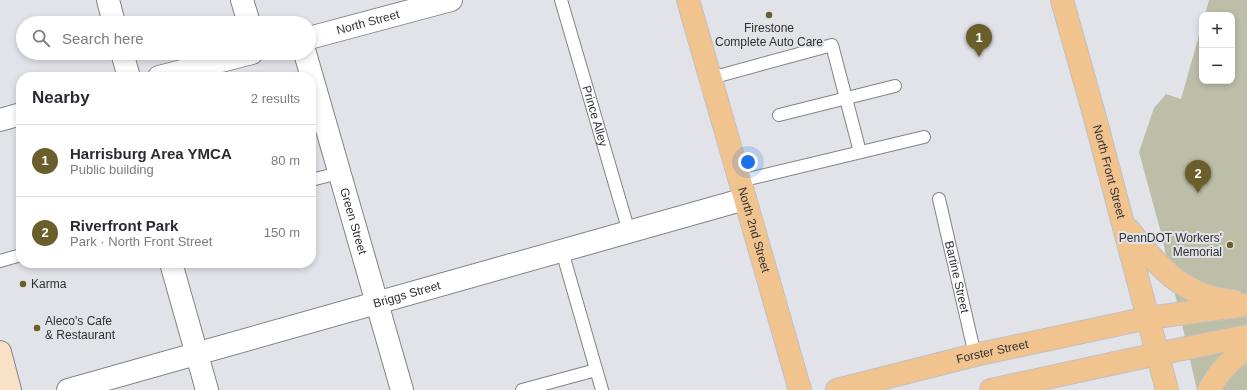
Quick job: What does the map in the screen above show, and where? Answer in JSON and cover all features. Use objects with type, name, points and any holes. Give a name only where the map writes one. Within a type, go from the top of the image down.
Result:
[{"type":"main road","name":"North 2nd Street","points":[[688,0],[800,390]]},
{"type":"main road","name":"North Front Street","points":[[1062,0],[1167,390]]},
{"type":"main road","points":[[1123,223],[1158,265],[1172,278],[1196,292],[1212,298],[1247,304]]},
{"type":"main road","name":"Forster Street","points":[[837,390],[975,355],[1148,318],[1247,304]]},
{"type":"main road","points":[[991,390],[1247,336]]},
{"type":"main road","points":[[1209,390],[1217,375],[1231,360],[1247,348]]},
{"type":"main road","points":[[0,352],[10,390]]},
{"type":"street","points":[[108,0],[112,16]]},
{"type":"street","points":[[242,0],[247,16]]},
{"type":"street","name":"North Street","points":[[316,36],[422,4],[451,0]]},
{"type":"street","points":[[124,60],[128,72]]},
{"type":"street","points":[[197,72],[232,60]]},
{"type":"street","name":"Green Street","points":[[307,60],[310,72]]},
{"type":"street","name":"Green Street","points":[[316,92],[402,390]]},
{"type":"street","points":[[0,120],[16,115]]},
{"type":"street","name":"Briggs Street","points":[[68,390],[629,232],[743,190]]},
{"type":"street","points":[[172,268],[207,390]]},
{"type":"lane","name":"Prince Alley","points":[[562,0],[629,232]]},
{"type":"lane","points":[[711,78],[832,45],[860,152]]},
{"type":"lane","points":[[779,115],[846,97],[895,86]]},
{"type":"lane","points":[[743,190],[860,152],[924,137]]},
{"type":"lane","points":[[316,179],[339,173]]},
{"type":"lane","name":"Bartine Street","points":[[939,199],[975,355]]},
{"type":"lane","points":[[562,251],[602,390]]},
{"type":"lane","points":[[0,261],[16,256]]},
{"type":"lane","points":[[522,390],[596,370]]},
{"type":"green space","points":[[1209,0],[1247,0],[1247,390],[1197,390],[1161,233],[1139,152],[1154,108],[1166,94],[1181,99],[1199,36],[1199,84],[1235,84],[1235,12],[1206,12]]},
{"type":"place","name":"Firestone Complete Auto Care","points":[[769,15]]},
{"type":"place","name":"Harrisburg Area YMCA","points":[[979,57]]},
{"type":"place","name":"Riverfront Park","points":[[1198,193]]},
{"type":"place","name":"PennDOT Workers' Memorial","points":[[1230,245]]},
{"type":"place","name":"Karma","points":[[23,284]]},
{"type":"place","name":"Aleco's Cafe & Restaurant","points":[[37,328]]}]
